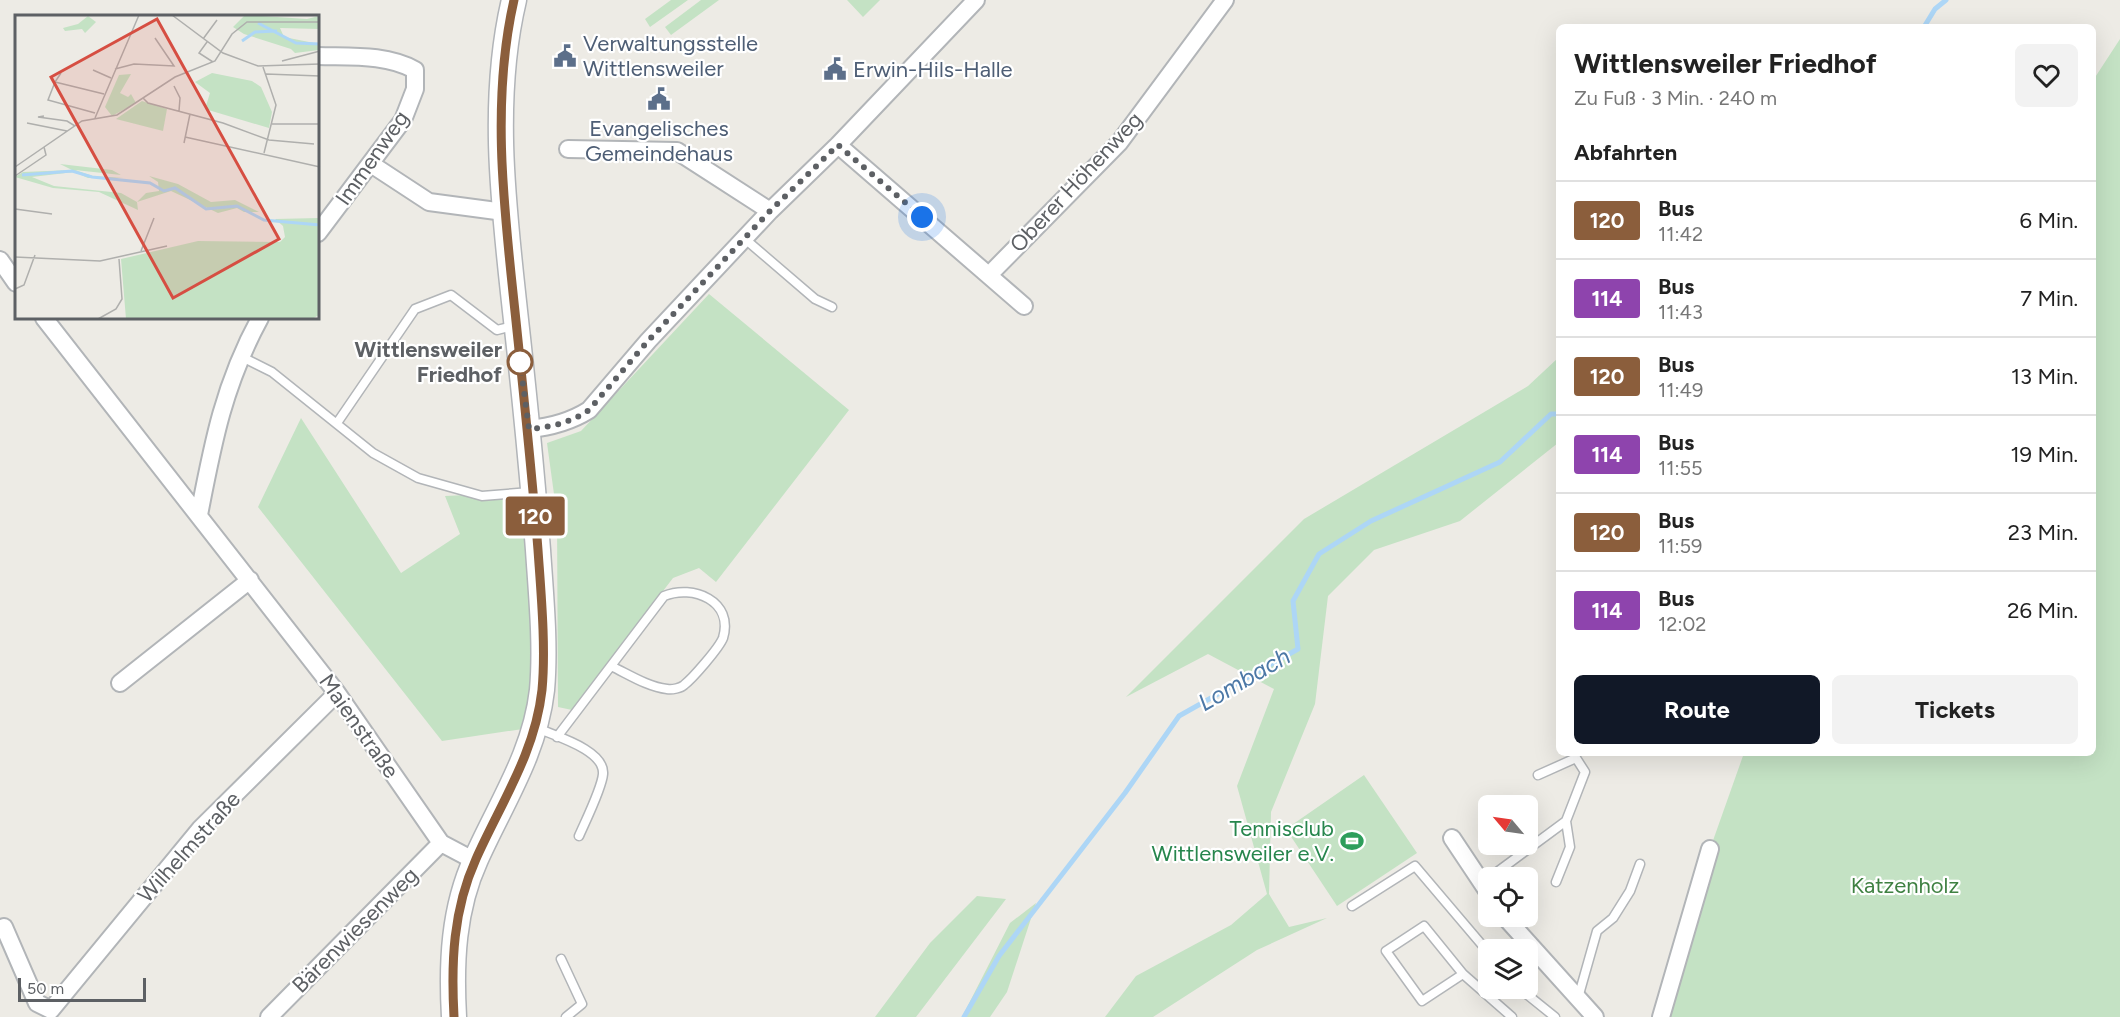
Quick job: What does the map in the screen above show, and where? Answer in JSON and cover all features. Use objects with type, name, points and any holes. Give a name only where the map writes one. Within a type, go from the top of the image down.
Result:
[{"type":"street","points":[[454,1017],[451,966],[458,915],[475,861],[521,768],[547,732],[542,688],[541,588],[529,429],[504,212],[502,108],[509,20],[514,0]]},
{"type":"street","points":[[529,429],[550,427],[577,418],[589,410],[648,341],[770,211],[838,145],[976,0]]},
{"type":"street","name":"Oberer Höhenweg","points":[[989,275],[1119,143],[1225,0]]},
{"type":"street","name":"Immenweg","points":[[320,56],[381,58],[415,70],[415,89],[403,120],[320,230]]},
{"type":"street","points":[[838,145],[1024,306]]},
{"type":"street","points":[[568,149],[677,151],[770,211]]},
{"type":"street","points":[[371,164],[429,202],[504,212]]},
{"type":"street","points":[[0,260],[15,282]]},
{"type":"street","name":"Maienstraße","points":[[46,320],[337,693],[441,843],[475,861]]},
{"type":"street","points":[[199,515],[216,426],[239,356],[259,320]]},
{"type":"street","points":[[120,683],[250,580]]},
{"type":"street","name":"Wilhelmstraße","points":[[4,927],[37,1003],[52,1013],[200,830],[337,693]]},
{"type":"street","points":[[1452,838],[1478,871]]},
{"type":"street","name":"Bärenwiesenweg","points":[[268,1017],[441,843]]},
{"type":"street","points":[[1661,1017],[1710,849]]},
{"type":"street","points":[[1514,927],[1595,1017]]},
{"type":"lane","points":[[745,239],[815,299],[832,307]]},
{"type":"lane","points":[[337,423],[415,309],[451,295],[498,330],[517,325]]},
{"type":"lane","points":[[239,356],[272,372],[373,453],[418,478],[482,496],[534,492]]},
{"type":"lane","points":[[579,836],[603,774],[600,762],[593,752],[547,732],[611,666],[664,596],[678,590],[693,591],[708,598],[719,609],[725,624],[722,640],[683,687],[668,690],[611,666]]},
{"type":"lane","points":[[1538,775],[1576,758],[1585,772],[1566,821],[1570,847],[1556,882]]},
{"type":"lane","points":[[1507,867],[1566,821]]},
{"type":"lane","points":[[1578,999],[1597,931],[1613,918],[1630,891],[1640,864]]},
{"type":"lane","points":[[1352,906],[1415,866],[1478,940]]},
{"type":"lane","points":[[1463,974],[1422,1001],[1386,951],[1424,926],[1463,974],[1512,1017]]},
{"type":"lane","points":[[561,959],[582,1005],[566,1017]]},
{"type":"lane","points":[[1533,999],[1555,1017]]},
{"type":"green space","points":[[671,0],[688,0],[650,27],[645,19]]},
{"type":"green space","points":[[701,0],[719,0],[671,35],[665,27]]},
{"type":"green space","points":[[847,0],[880,0],[863,17]]},
{"type":"green space","name":"Katzenholz","points":[[2120,39],[2120,1017],[1667,1017],[1710,849],[1743,756],[2096,756],[2096,76]]},
{"type":"green space","points":[[709,294],[849,410],[716,582],[699,568],[673,578],[572,710],[558,707],[557,516],[547,443],[581,431]]},
{"type":"green space","points":[[1556,360],[1556,445],[1460,521],[1374,550],[1328,596],[1315,704],[1271,812],[1269,894],[1289,927],[1327,918],[1257,950],[1153,1017],[1105,1017],[1136,976],[1231,925],[1267,894],[1237,786],[1274,689],[1208,654],[1126,697],[1304,519],[1528,386]]},
{"type":"green space","points":[[301,418],[401,573],[460,534],[445,496],[534,492],[536,727],[442,741],[258,507]]},
{"type":"green space","name":"Tennisclub Wittlensweiler e.V.","points":[[1364,775],[1417,853],[1337,906],[1286,829]]},
{"type":"green space","points":[[977,896],[1006,899],[916,1017],[875,1017],[930,943]]},
{"type":"green space","points":[[1036,903],[1007,992],[990,1017],[962,1017],[1010,923]]},
{"type":"waterway","name":"Lombach","points":[[1926,24],[1935,9],[1946,0]]},
{"type":"waterway","name":"Lombach","points":[[964,1017],[999,956],[1125,793],[1179,716],[1298,649],[1293,601],[1319,554],[1371,521],[1500,462],[1551,414],[1556,414]]},
{"type":"bus line","name":"120","points":[[454,1017],[451,966],[458,915],[475,861],[521,768],[536,727],[542,688],[541,588],[529,429],[502,195],[502,108],[509,20],[514,0]]},
{"type":"place","name":"Verwaltungsstelle Wittlensweiler","points":[[565,56]]},
{"type":"place","name":"Erwin-Hils-Halle","points":[[835,69]]},
{"type":"place","name":"Evangelisches Gemeindehaus","points":[[659,99]]},
{"type":"place","name":"Wittlensweiler Friedhof","points":[[520,362]]},
{"type":"place","name":"Tennisclub Wittlensweiler e.V.","points":[[1352,841]]},
{"type":"route","points":[[520,362],[529,429],[550,427],[577,418],[589,410],[648,341],[770,211],[838,145],[922,217]]}]
